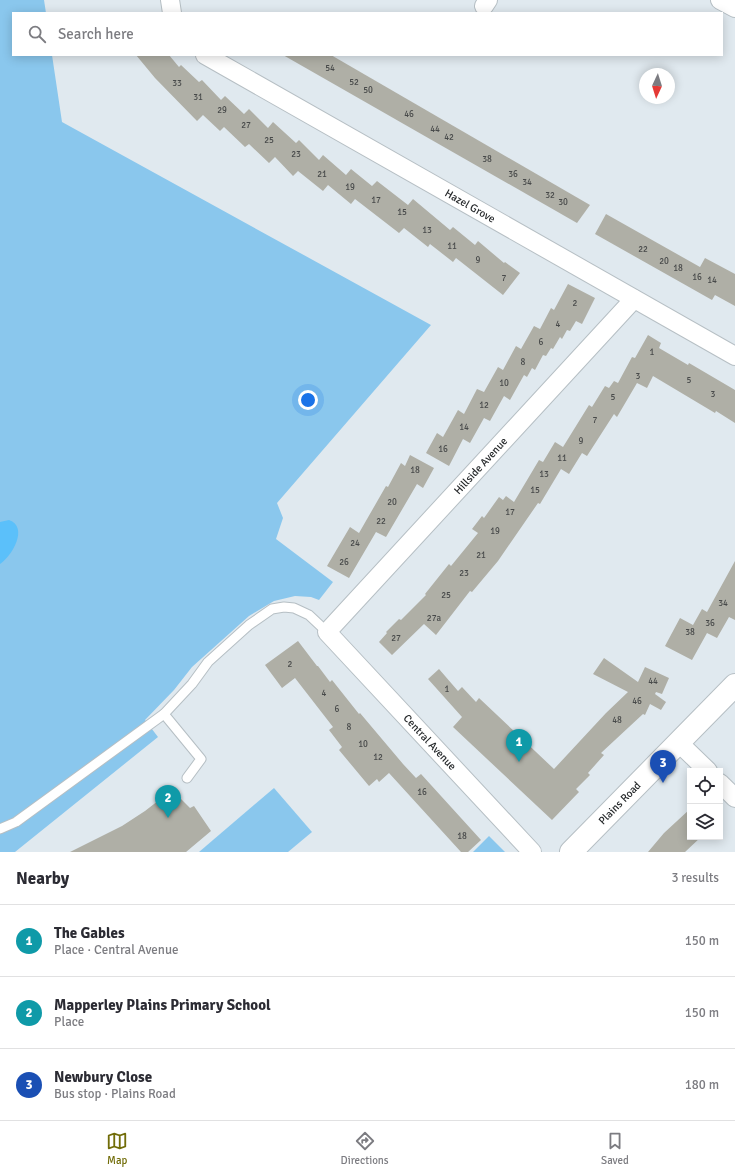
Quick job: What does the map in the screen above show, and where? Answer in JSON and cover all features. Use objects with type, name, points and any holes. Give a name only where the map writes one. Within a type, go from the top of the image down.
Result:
[{"type":"main road","name":"Plains Road","points":[[571,852],[735,686]]},
{"type":"street","points":[[170,0],[172,12]]},
{"type":"street","points":[[720,0],[735,8]]},
{"type":"street","name":"Hazel Grove","points":[[207,56],[735,356]]},
{"type":"street","name":"Hillside Avenue","points":[[327,632],[634,299]]},
{"type":"street","name":"Central Avenue","points":[[327,632],[532,852]]},
{"type":"street","points":[[679,743],[705,768]]},
{"type":"street","points":[[723,786],[735,798]]},
{"type":"lane","points":[[0,829],[16,822],[164,714],[192,684],[208,662],[249,625],[272,609],[284,607],[294,608],[309,615],[327,632]]},
{"type":"lane","points":[[164,714],[201,759],[187,778]]},
{"type":"shaded area","points":[[0,0],[44,0],[46,12],[12,12],[12,56],[52,56],[62,122],[431,325],[277,503],[283,518],[276,539],[333,582],[319,600],[311,597],[295,596],[274,601],[249,616],[192,667],[174,690],[145,720],[158,737],[15,852],[0,852]]},
{"type":"shaded area","points":[[9,520],[15,524],[18,529],[18,535],[9,555],[0,564],[0,522]]},
{"type":"shaded area","points":[[274,788],[312,832],[288,852],[199,852]]},
{"type":"shaded area","points":[[489,836],[505,852],[473,852]]},
{"type":"building","points":[[137,56],[170,56],[179,67],[181,65],[199,82],[202,80],[221,100],[225,96],[244,114],[249,109],[268,128],[273,122],[296,143],[299,140],[319,160],[323,155],[346,175],[351,169],[372,186],[377,181],[408,205],[413,199],[450,230],[453,227],[475,245],[478,241],[504,263],[505,262],[520,273],[503,295],[456,258],[453,262],[430,244],[428,247],[404,228],[399,233],[355,199],[351,204],[328,185],[323,191],[298,171],[293,176],[275,157],[269,163],[249,144],[245,147],[224,127],[220,131],[203,115],[197,121],[155,78]]},
{"type":"building","points":[[285,56],[333,56],[590,205],[577,223]]},
{"type":"building","points":[[606,214],[700,267],[705,258],[735,274],[735,306],[715,295],[712,300],[595,234]]},
{"type":"building","points":[[568,284],[595,298],[582,324],[576,321],[570,331],[567,330],[562,339],[560,337],[553,349],[551,348],[546,356],[543,355],[535,370],[532,368],[527,377],[524,375],[510,400],[504,396],[490,421],[484,418],[470,443],[463,439],[449,466],[426,453],[437,433],[443,437],[458,410],[464,414],[477,389],[484,392],[498,367],[503,370],[516,346],[521,349],[534,326],[540,329],[551,308],[554,310]]},
{"type":"building","points":[[648,335],[661,343],[659,348],[688,365],[689,363],[735,390],[735,423],[716,411],[715,413],[653,376],[647,388],[637,383],[617,417],[614,414],[587,456],[582,453],[569,474],[561,469],[540,504],[538,503],[498,561],[472,592],[470,591],[436,635],[424,624],[392,655],[379,642],[387,633],[386,632],[399,619],[401,620],[426,595],[425,594],[449,564],[451,566],[478,533],[472,529],[482,516],[484,518],[499,497],[503,500],[506,496],[514,502],[539,460],[543,462],[555,442],[563,447],[589,405],[592,407],[605,386],[609,388],[614,381],[618,383],[632,357],[635,358]]},
{"type":"building","points":[[410,455],[434,468],[423,488],[417,484],[386,537],[376,532],[349,578],[327,566],[350,527],[359,533],[386,486],[388,487],[401,463],[405,466]]},
{"type":"building","points":[[735,561],[735,620],[729,617],[717,638],[707,633],[692,660],[665,646],[680,618],[693,625],[702,609],[707,612]]},
{"type":"building","points":[[298,641],[330,682],[332,680],[359,714],[360,713],[403,764],[416,778],[421,774],[481,840],[468,852],[461,852],[389,773],[379,782],[377,779],[369,786],[339,750],[342,747],[329,730],[333,727],[295,678],[282,688],[265,665]]},
{"type":"building","points":[[604,658],[638,682],[645,667],[669,678],[662,694],[656,692],[655,694],[666,702],[661,710],[650,704],[645,715],[643,714],[601,753],[604,755],[588,773],[590,775],[576,789],[579,792],[552,820],[453,727],[462,717],[428,679],[439,669],[458,691],[462,687],[476,702],[479,698],[554,769],[606,713],[628,692],[593,674]]},
{"type":"building","points":[[172,790],[190,808],[194,806],[211,831],[186,852],[70,852],[122,826],[145,811]]},
{"type":"building","points":[[687,812],[687,840],[698,840],[685,852],[648,852],[664,833]]},
{"type":"place","name":"The Gables","points":[[519,762]]},
{"type":"place","name":"Newbury Close","points":[[663,783]]},
{"type":"place","name":"Mapperley Plains Primary School","points":[[168,818]]}]
